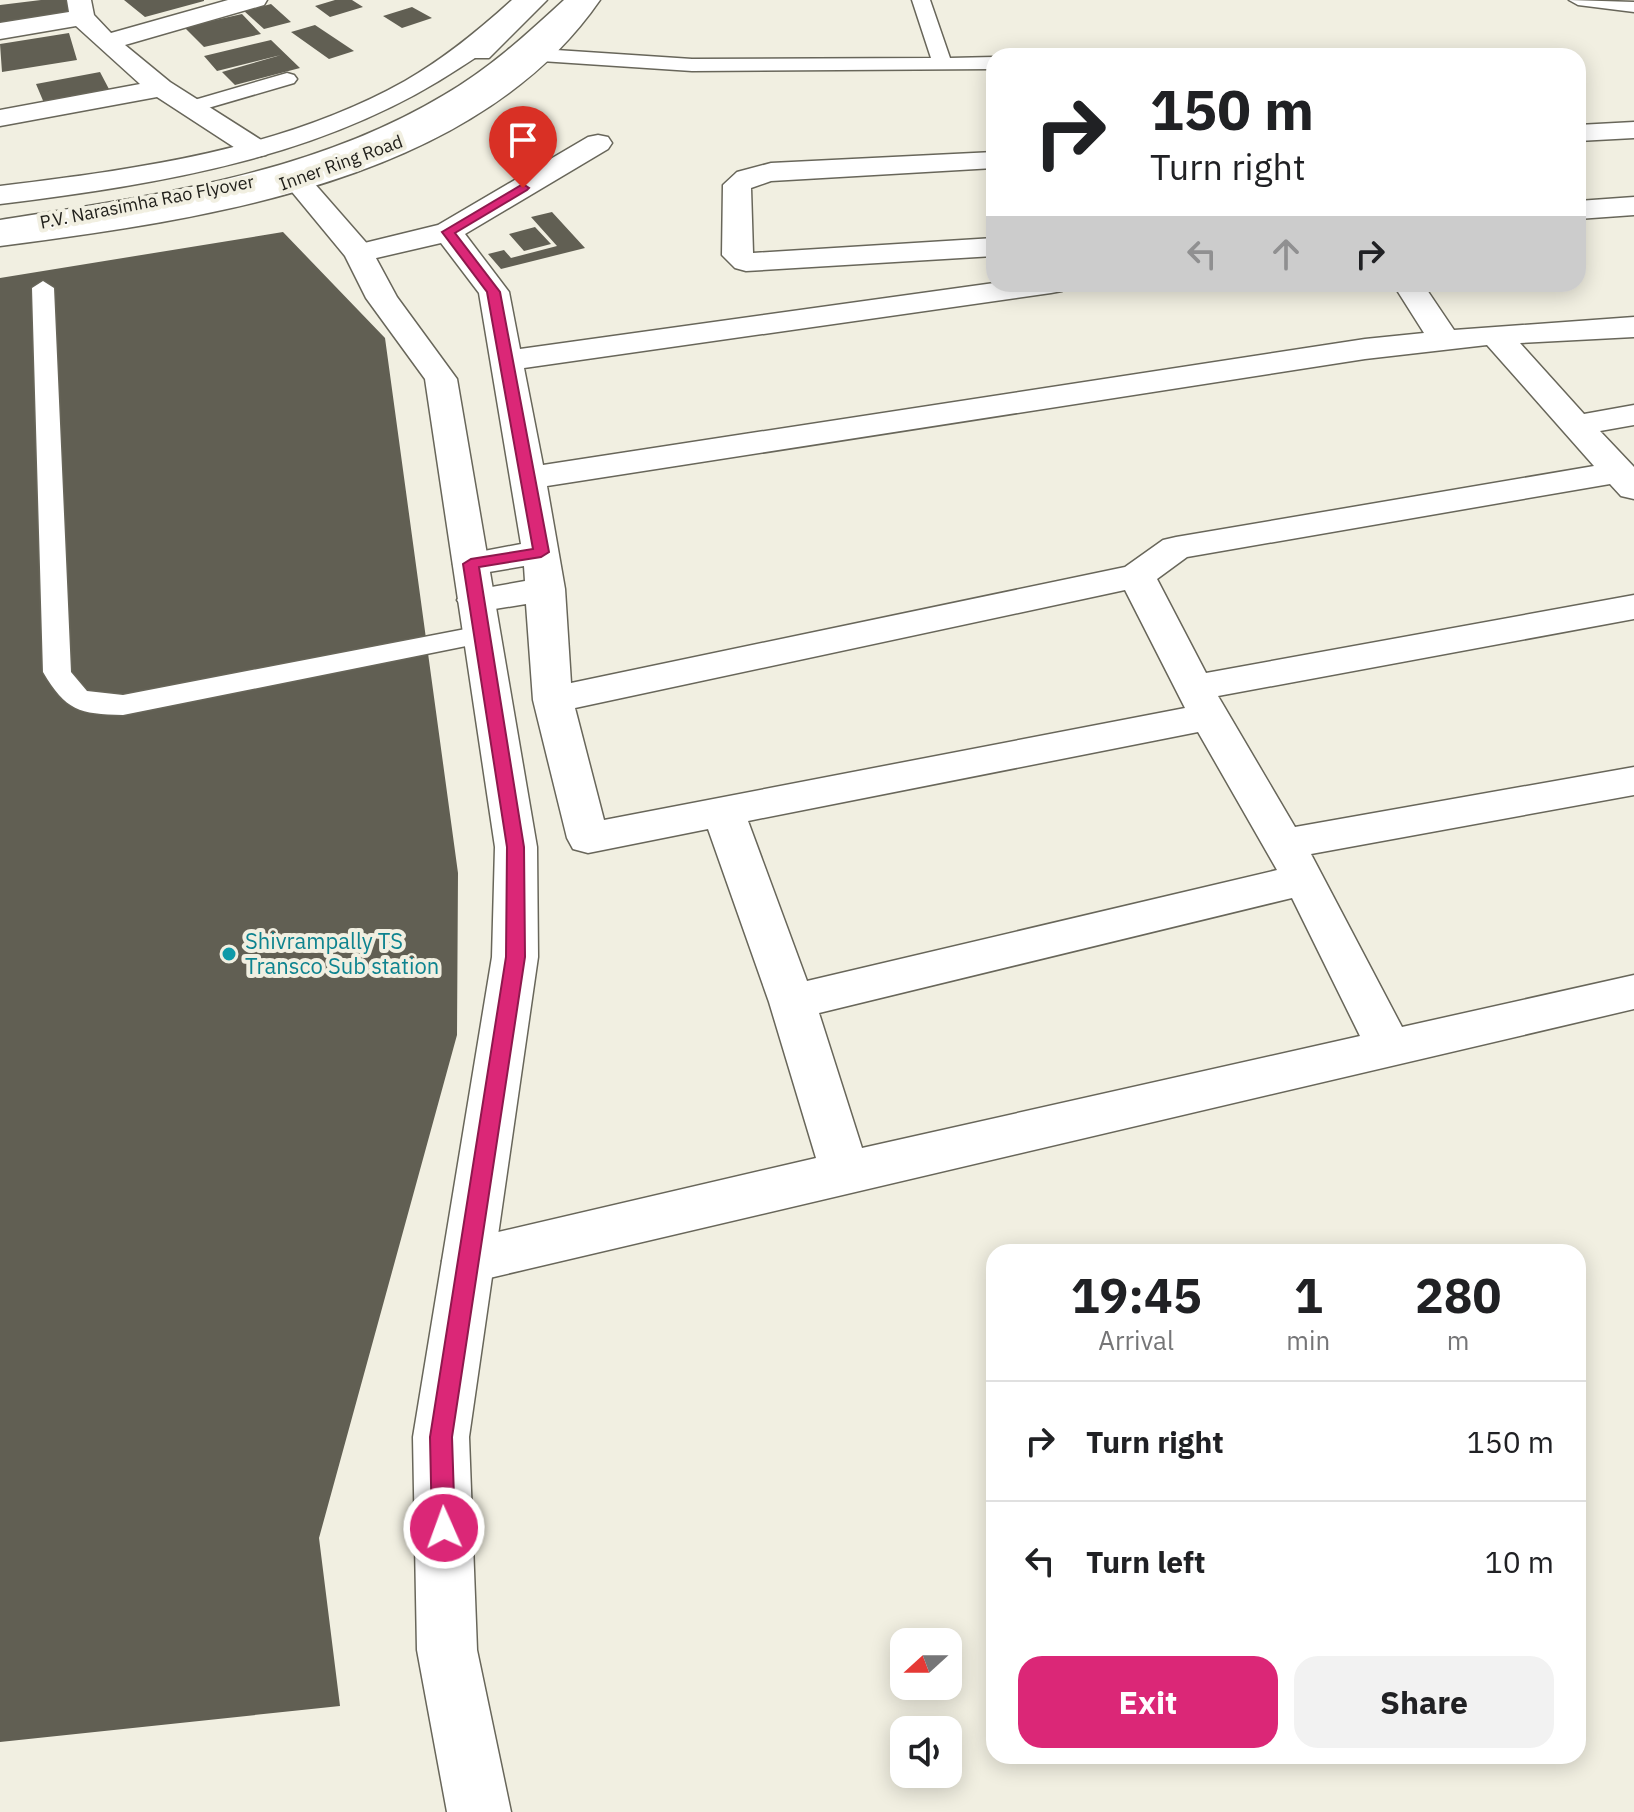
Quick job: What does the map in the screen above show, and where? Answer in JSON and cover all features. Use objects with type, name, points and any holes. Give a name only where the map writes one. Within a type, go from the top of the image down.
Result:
[{"type":"main road","points":[[106,42],[255,0]]},
{"type":"main road","name":"Inner Ring Road","points":[[0,195],[133,177],[256,149],[344,118],[424,80],[490,36],[527,0]]},
{"type":"main road","name":"P.V. Narasimha Rao Flyover","points":[[0,207],[199,174],[255,160],[356,124],[423,91],[475,57],[535,0]]},
{"type":"main road","name":"P.V. Narasimha Rao Flyover","points":[[0,229],[211,192],[310,165],[383,138],[468,94],[510,65],[578,0]]},
{"type":"main road","name":"Inner Ring Road","points":[[0,237],[148,216],[286,184],[348,164],[440,124],[483,99],[541,55],[588,0]]},
{"type":"main road","points":[[0,31],[81,9],[106,42],[161,88],[256,149]]},
{"type":"main road","points":[[0,118],[161,88]]},
{"type":"main road","points":[[1586,132],[1633,129]]},
{"type":"main road","points":[[359,253],[448,232],[598,143]]},
{"type":"main road","points":[[771,172],[773,166],[785,160],[896,154]]},
{"type":"main road","points":[[986,160],[771,172],[747,178],[737,185],[737,255],[746,262],[986,247]]},
{"type":"main road","points":[[286,184],[359,253],[382,298],[441,379],[516,847],[515,957],[441,1437],[447,1650],[479,1812]]},
{"type":"main road","points":[[286,184],[304,226],[336,260],[382,298]]},
{"type":"main road","points":[[1586,209],[1634,206]]},
{"type":"main road","points":[[448,232],[494,292],[541,552],[553,700],[588,838],[723,811],[1634,607]]},
{"type":"main road","points":[[507,361],[994,292]]},
{"type":"main road","points":[[1413,292],[1445,340]]},
{"type":"main road","points":[[529,478],[1365,349],[1495,335],[1634,327]]},
{"type":"main road","points":[[1495,335],[1627,482]]},
{"type":"main road","points":[[1575,426],[1634,415]]},
{"type":"main road","points":[[553,700],[1137,576],[1176,548],[1627,482]]},
{"type":"main road","points":[[476,600],[541,552]]},
{"type":"main road","points":[[1137,576],[1202,702],[1294,861],[1390,1048]]},
{"type":"main road","points":[[476,600],[546,589]]},
{"type":"main road","points":[[792,1002],[1294,861],[1634,781]]},
{"type":"main road","points":[[723,811],[792,1002],[845,1172]]},
{"type":"main road","points":[[468,1261],[1634,992]]},
{"type":"lane","points":[[921,0],[943,64]]},
{"type":"lane","points":[[1578,0],[1634,7]]},
{"type":"lane","points":[[541,55],[692,65],[986,63]]},
{"type":"lane","points":[[191,107],[287,79]]},
{"type":"lane","points":[[43,288],[57,672],[70,696],[89,705],[123,705],[476,600]]},
{"type":"building","points":[[73,0],[76,17],[0,26],[0,5]]},
{"type":"building","points":[[124,0],[204,0],[204,1],[145,17]]},
{"type":"building","points":[[335,0],[352,0],[363,7],[330,17],[315,6]]},
{"type":"building","points":[[271,4],[291,22],[264,29],[244,11]]},
{"type":"building","points":[[412,7],[432,18],[402,28],[383,16]]},
{"type":"building","points":[[242,14],[261,34],[204,47],[184,27]]},
{"type":"building","points":[[315,25],[354,51],[329,59],[291,32]]},
{"type":"building","points":[[69,33],[77,60],[2,72],[0,44]]},
{"type":"building","points":[[271,40],[300,68],[235,85],[222,72],[281,55],[217,71],[204,56]]},
{"type":"building","points":[[100,72],[110,91],[44,103],[36,84]]},
{"type":"building","points":[[552,212],[585,248],[501,269],[488,254],[504,250],[511,258],[557,246],[531,217]]},
{"type":"building","points":[[535,227],[551,244],[524,251],[509,234]]},
{"type":"building","name":"Shivrampally TS Transco Sub station","points":[[283,232],[385,338],[458,873],[457,1035],[319,1538],[340,1706],[0,1742],[0,278]]},
{"type":"place","name":"Shivrampally TS Transco Sub station","points":[[229,954]]},
{"type":"route","points":[[444,1528],[441,1437],[515,957],[516,847],[471,564],[541,552],[494,292],[448,232],[523,188]]}]
